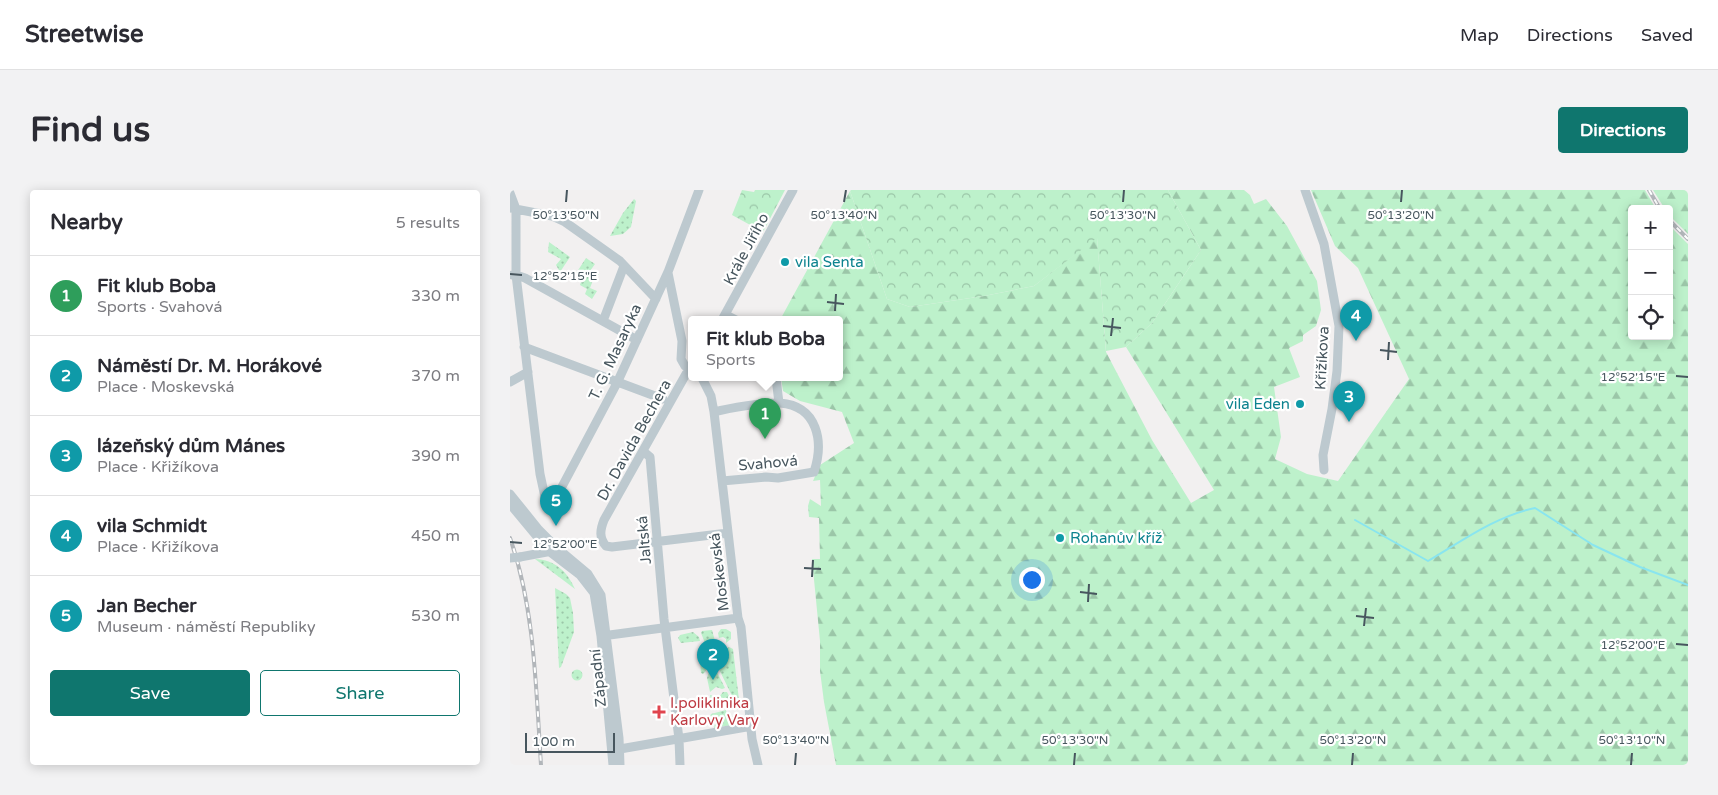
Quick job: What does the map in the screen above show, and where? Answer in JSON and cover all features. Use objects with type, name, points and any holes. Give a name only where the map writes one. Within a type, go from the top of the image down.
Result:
[{"type":"street","name":"T. G. Masaryka","points":[[528,372],[542,485],[548,500],[551,500],[556,498],[617,383],[668,272],[698,190]]},
{"type":"street","name":"Krále Jiřího","points":[[725,316],[793,190]]},
{"type":"street","name":"Křižíkova","points":[[1305,190],[1324,244],[1339,326],[1337,371],[1323,455],[1324,470]]},
{"type":"street","points":[[510,193],[513,208],[513,275],[528,372],[510,382]]},
{"type":"street","points":[[513,208],[552,216],[565,222],[620,261],[656,299]]},
{"type":"street","points":[[602,321],[626,269]]},
{"type":"street","name":"Dr. Davida Bechera","points":[[668,272],[682,340],[681,359],[688,368]]},
{"type":"street","points":[[513,275],[547,291],[637,340]]},
{"type":"street","points":[[524,347],[663,399]]},
{"type":"street","name":"Dr. Davida Bechera","points":[[658,542],[606,546],[601,539],[600,532],[602,525],[688,372]]},
{"type":"street","name":"Moskevská","points":[[703,381],[714,412],[738,618],[741,626],[752,739],[758,765]]},
{"type":"street","points":[[776,381],[779,403]]},
{"type":"street","name":"Svahová","points":[[714,412],[779,403],[799,408],[812,422],[819,448],[819,456],[814,472],[778,478],[766,477],[722,482]]},
{"type":"street","name":"Jaltská","points":[[644,452],[650,457],[665,628],[680,765]]},
{"type":"street","points":[[510,494],[553,550]]},
{"type":"street","points":[[510,504],[525,524],[553,550],[588,574],[595,583],[602,595],[604,635],[738,618]]},
{"type":"street","points":[[519,556],[533,550],[534,542],[525,524]]},
{"type":"street","points":[[658,542],[728,533]]},
{"type":"street","points":[[519,556],[553,550]]},
{"type":"street","name":"Západní","points":[[604,635],[613,765]]},
{"type":"street","name":"Západní","points":[[604,635],[620,749],[620,765]]},
{"type":"street","points":[[620,749],[679,744],[707,734],[752,726]]},
{"type":"street","name":"Západní","points":[[611,732],[616,748],[620,749]]},
{"type":"green space","points":[[742,190],[754,192],[755,190],[785,190],[763,232],[732,215]]},
{"type":"green space","points":[[851,190],[1168,190],[1201,250],[1152,323],[1126,347],[1106,351],[1097,238],[1034,286],[984,296],[910,307],[887,299]]},
{"type":"green space","points":[[1168,190],[1244,190],[1250,195],[1254,204],[1266,199],[1287,226],[1317,281],[1321,310],[1316,326],[1303,335],[1303,341],[1289,348],[1300,377],[1274,387],[1281,437],[1275,459],[1307,474],[1338,481],[1409,379],[1358,268],[1335,246],[1311,190],[1645,190],[1654,205],[1628,205],[1628,340],[1673,340],[1673,229],[1688,244],[1688,765],[836,765],[820,671],[820,641],[812,559],[820,559],[819,518],[809,517],[808,506],[810,499],[821,506],[820,480],[813,481],[820,465],[854,443],[842,412],[800,401],[783,391],[781,381],[843,381],[843,316],[782,316],[850,191],[887,299],[910,307],[984,296],[1034,286],[1097,237],[1106,352],[1152,440],[1191,503],[1214,490],[1126,347],[1152,323],[1201,250]]},
{"type":"green space","points":[[1653,190],[1688,190],[1688,234],[1673,219],[1673,205],[1662,205]]},
{"type":"green space","points":[[634,199],[636,201],[631,227],[623,234],[610,236],[623,213]]},
{"type":"green space","points":[[549,242],[570,257],[560,272],[556,265],[561,259],[548,252]]},
{"type":"green space","points":[[586,258],[595,264],[590,271],[599,274],[593,280],[590,288],[597,291],[592,299],[585,294],[587,289],[580,285],[581,282],[573,278]]},
{"type":"green space","points":[[535,559],[549,562],[560,568],[575,589]]},
{"type":"green space","points":[[555,588],[570,598],[574,632],[559,668]]},
{"type":"green space","points":[[721,629],[731,632],[731,639],[726,643],[726,639],[723,637],[719,638],[718,633]]},
{"type":"green space","points":[[712,630],[717,648],[715,652],[707,648],[701,633],[702,631]]},
{"type":"green space","points":[[693,632],[699,637],[700,641],[681,643],[678,638],[680,635]]},
{"type":"green space","points":[[729,647],[733,649],[738,702],[734,700],[715,661],[717,655]]},
{"type":"green space","points":[[705,657],[710,658],[710,660],[703,674],[701,673],[700,661]]},
{"type":"green space","points":[[711,665],[714,666],[725,688],[716,687],[710,692],[707,678]]},
{"type":"green space","points":[[577,669],[583,675],[577,681],[571,675]]},
{"type":"green space","points":[[723,692],[727,692],[732,702],[731,706],[712,710],[710,695],[719,697]]},
{"type":"green space","points":[[726,710],[727,717],[737,716],[738,724],[714,728],[716,719],[709,719],[711,714]]},
{"type":"waterway","points":[[1355,520],[1428,561],[1493,523],[1535,508],[1593,545],[1640,567],[1688,585]]},
{"type":"railway","points":[[1649,190],[1658,205]]},
{"type":"railway","points":[[1673,224],[1688,239]]},
{"type":"railway","points":[[510,538],[525,593],[533,650],[541,765]]},
{"type":"place","name":"vila Senta","points":[[785,262]]},
{"type":"place","name":"vila Schmidt","points":[[1356,341]]},
{"type":"place","name":"vila Eden","points":[[1300,404]]},
{"type":"place","name":"lázeňský dům Mánes","points":[[1349,422]]},
{"type":"place","name":"Fit klub Boba","points":[[765,439]]},
{"type":"place","name":"Jan Becher","points":[[556,526]]},
{"type":"place","name":"Rohanův kříž","points":[[1060,538]]},
{"type":"place","name":"Náměstí Dr. M. Horákové","points":[[713,680]]},
{"type":"place","name":"I.poliklinika Karlovy Vary","points":[[659,712]]}]
